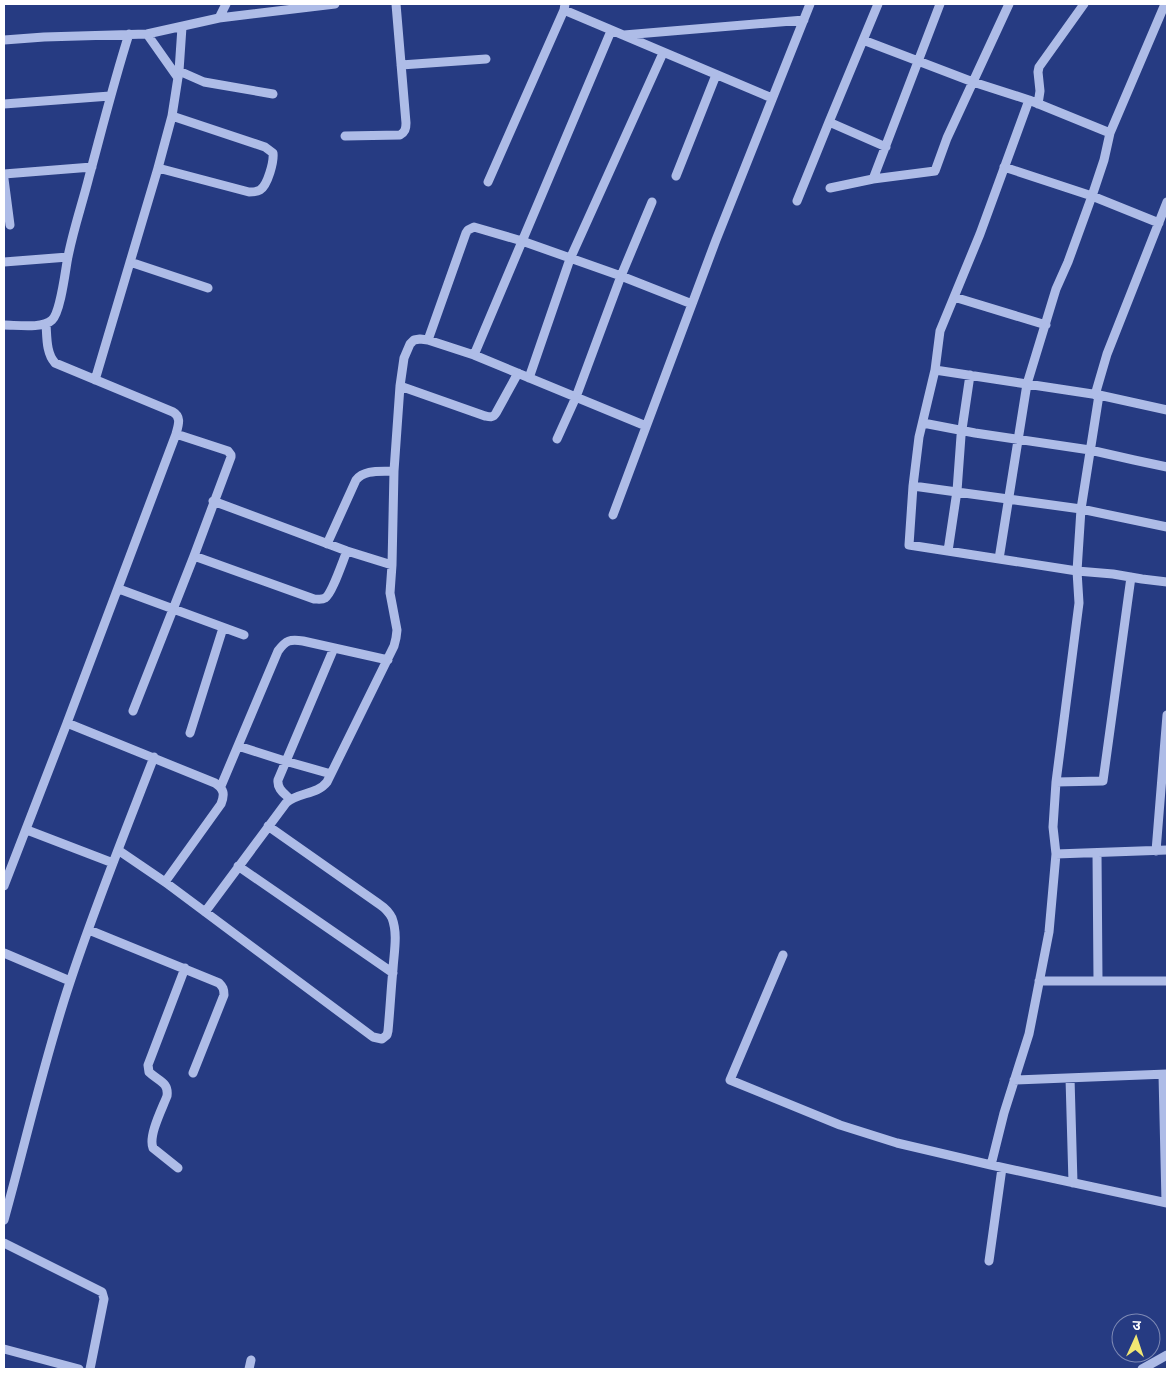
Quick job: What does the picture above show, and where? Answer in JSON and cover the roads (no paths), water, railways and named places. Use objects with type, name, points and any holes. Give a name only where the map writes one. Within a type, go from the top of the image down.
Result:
[{"type":"street","points":[[219,18],[226,4]]},
{"type":"street","points":[[4,40],[147,34],[219,18],[335,4]]},
{"type":"street","points":[[345,136],[394,136],[404,133],[406,129],[396,4]]},
{"type":"street","points":[[613,515],[692,304],[810,4]]},
{"type":"street","points":[[797,202],[878,4]]},
{"type":"street","points":[[873,179],[940,4]]},
{"type":"street","points":[[830,188],[873,179],[935,171],[947,138],[1009,4]]},
{"type":"street","points":[[1038,104],[1040,91],[1039,67],[1084,4]]},
{"type":"street","points":[[999,559],[1027,384],[1056,289],[1068,262],[1104,160],[1110,133],[1165,4]]},
{"type":"street","points":[[488,182],[564,7],[611,31],[772,98]]},
{"type":"street","points":[[621,35],[804,20]]},
{"type":"street","points":[[95,380],[172,116],[182,27]]},
{"type":"street","points":[[474,355],[611,31]]},
{"type":"street","points":[[4,325],[36,326],[46,324],[56,314],[68,257],[128,34]]},
{"type":"street","points":[[147,34],[178,75],[204,82],[273,94]]},
{"type":"street","points":[[863,40],[973,82],[1028,100],[1110,133]]},
{"type":"street","points":[[529,378],[570,258],[663,53]]},
{"type":"street","points":[[401,65],[486,59]]},
{"type":"street","points":[[676,176],[716,75]]},
{"type":"street","points":[[4,104],[110,96]]},
{"type":"street","points":[[1028,100],[980,234],[940,331],[935,370],[919,437],[909,545],[1077,571],[1167,582]]},
{"type":"street","points":[[158,168],[254,192],[262,189],[265,185],[272,163],[273,153],[265,148],[172,116]]},
{"type":"street","points":[[829,122],[886,146]]},
{"type":"street","points":[[1004,167],[1092,196],[1159,223]]},
{"type":"street","points":[[4,174],[92,168]]},
{"type":"street","points":[[4,180],[10,225]]},
{"type":"street","points":[[557,439],[576,397],[621,276],[652,202]]},
{"type":"street","points":[[991,1165],[1004,1113],[1029,1034],[1049,932],[1056,854],[1053,827],[1056,782],[1079,603],[1077,571],[1081,509],[1097,395],[1107,354],[1167,202]]},
{"type":"street","points":[[428,340],[468,230],[474,227],[522,241],[621,276],[692,304]]},
{"type":"street","points":[[4,262],[68,257]]},
{"type":"street","points":[[130,262],[208,288]]},
{"type":"street","points":[[954,298],[1046,325]]},
{"type":"street","points":[[4,886],[118,590],[176,434],[179,421],[176,413],[55,363],[49,353],[46,324]]},
{"type":"street","points":[[205,912],[290,799],[322,787],[331,774],[388,660],[396,638],[397,630],[390,593],[394,471],[400,386],[404,358],[410,344],[414,340],[428,340],[474,355],[646,426]]},
{"type":"street","points":[[935,370],[1097,395],[1167,410]]},
{"type":"street","points":[[400,386],[492,417],[495,416],[518,373]]},
{"type":"street","points":[[948,551],[970,375]]},
{"type":"street","points":[[922,423],[1090,450],[1167,467]]},
{"type":"street","points":[[133,711],[231,456],[230,453],[176,434]]},
{"type":"street","points":[[327,544],[356,480],[369,472],[394,471]]},
{"type":"street","points":[[914,486],[1081,509],[1167,527]]},
{"type":"street","points":[[213,502],[327,544],[392,565]]},
{"type":"street","points":[[194,556],[320,600],[328,596],[347,551]]},
{"type":"street","points":[[1056,782],[1104,781],[1131,577]]},
{"type":"street","points":[[118,590],[244,636]]},
{"type":"street","points":[[190,733],[223,628]]},
{"type":"street","points":[[220,786],[278,650],[288,640],[388,660]]},
{"type":"street","points":[[290,799],[278,786],[278,780],[334,648]]},
{"type":"street","points":[[1156,850],[1167,716]]},
{"type":"street","points":[[67,723],[154,757],[220,786],[224,794],[221,804],[165,882]]},
{"type":"street","points":[[238,746],[331,774]]},
{"type":"street","points":[[4,1220],[51,1044],[70,981],[154,757]]},
{"type":"street","points":[[118,850],[165,882],[377,1039],[382,1039],[388,1031],[393,973],[395,941],[392,917],[387,910],[268,826]]},
{"type":"street","points":[[27,830],[113,863]]},
{"type":"street","points":[[1056,854],[1167,850]]},
{"type":"street","points":[[1097,853],[1098,980]]},
{"type":"street","points":[[238,866],[393,973]]},
{"type":"street","points":[[89,930],[219,983],[224,990],[224,995],[192,1073]]},
{"type":"street","points":[[4,953],[70,981]]},
{"type":"street","points":[[783,955],[730,1080],[840,1125],[897,1143],[1002,1168],[1167,1203],[1165,1075],[1014,1080]]},
{"type":"street","points":[[178,1168],[153,1148],[153,1134],[168,1089],[166,1085],[149,1072],[148,1066],[185,968]]},
{"type":"street","points":[[1040,981],[1167,981]]},
{"type":"street","points":[[1070,1078],[1073,1183]]},
{"type":"street","points":[[989,1260],[1002,1168]]},
{"type":"street","points":[[4,1243],[102,1292],[104,1299],[90,1369]]},
{"type":"street","points":[[4,1350],[79,1369]]},
{"type":"street","points":[[1142,1369],[1167,1355]]}]
